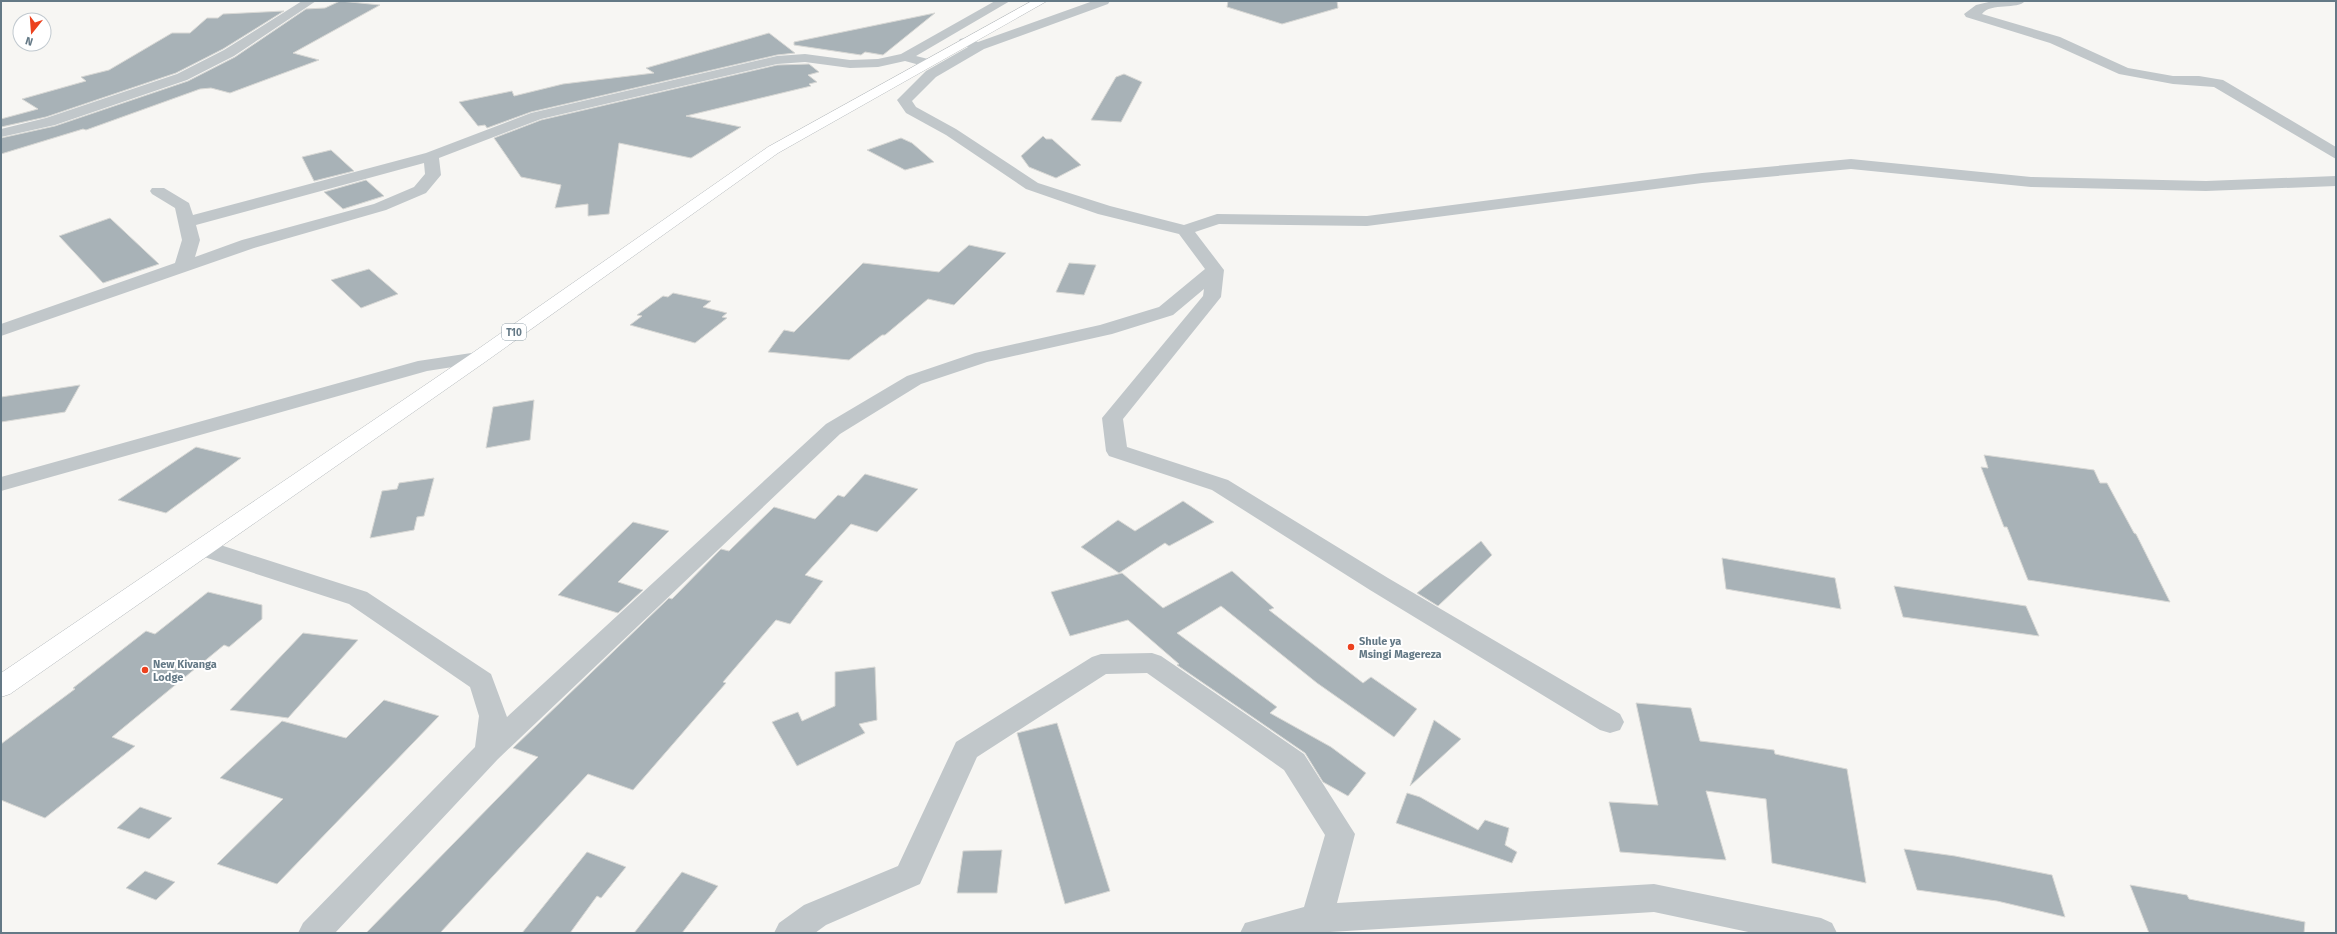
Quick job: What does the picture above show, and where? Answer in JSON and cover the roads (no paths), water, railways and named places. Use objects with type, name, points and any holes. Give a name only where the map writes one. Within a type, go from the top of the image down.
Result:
[{"type":"highway","name":"T10","points":[[1,687],[478,358],[773,150],[927,63],[972,44],[1041,1]]},
{"type":"street","points":[[1,133],[50,122],[182,77],[229,53],[310,1]]},
{"type":"street","points":[[187,222],[431,156],[536,116],[777,60],[804,58],[850,64],[878,63],[905,57],[1004,1]]},
{"type":"street","points":[[1104,1],[972,44],[931,74],[904,100],[911,110],[950,132],[1032,186],[1104,210],[1185,230],[1217,220],[1367,221],[1702,178],[1851,164],[2031,182],[2206,186],[2336,181]]},
{"type":"street","points":[[2019,1],[1992,4],[1980,8],[1977,12],[1970,14],[2055,40],[2124,71],[2173,80],[2199,80],[2218,83],[2336,154]]},
{"type":"street","points":[[905,57],[927,63]]},
{"type":"street","points":[[1,330],[248,244],[380,207],[420,190],[433,175],[431,156]]},
{"type":"street","points":[[158,191],[183,206],[191,240],[184,266]]},
{"type":"street","points":[[1185,230],[1216,270],[1212,298],[1112,418],[1117,451],[1220,485],[1386,588],[1610,722]]},
{"type":"street","points":[[314,933],[488,751],[833,429],[914,380],[982,356],[1105,330],[1166,311],[1216,270]]},
{"type":"street","points":[[1,484],[425,365],[478,358]]},
{"type":"street","points":[[203,548],[358,598],[482,681],[493,716],[488,751]]},
{"type":"street","points":[[790,933],[815,915],[909,875],[966,750],[1101,664],[1152,663],[1294,762],[1340,834],[1317,918]]},
{"type":"street","points":[[1256,933],[1317,918],[1654,898],[1821,933]]},
{"type":"place","name":"Shule ya Msingi Magereza","points":[[1351,647]]},
{"type":"place","name":"New Kivanga Lodge","points":[[145,670]]}]
